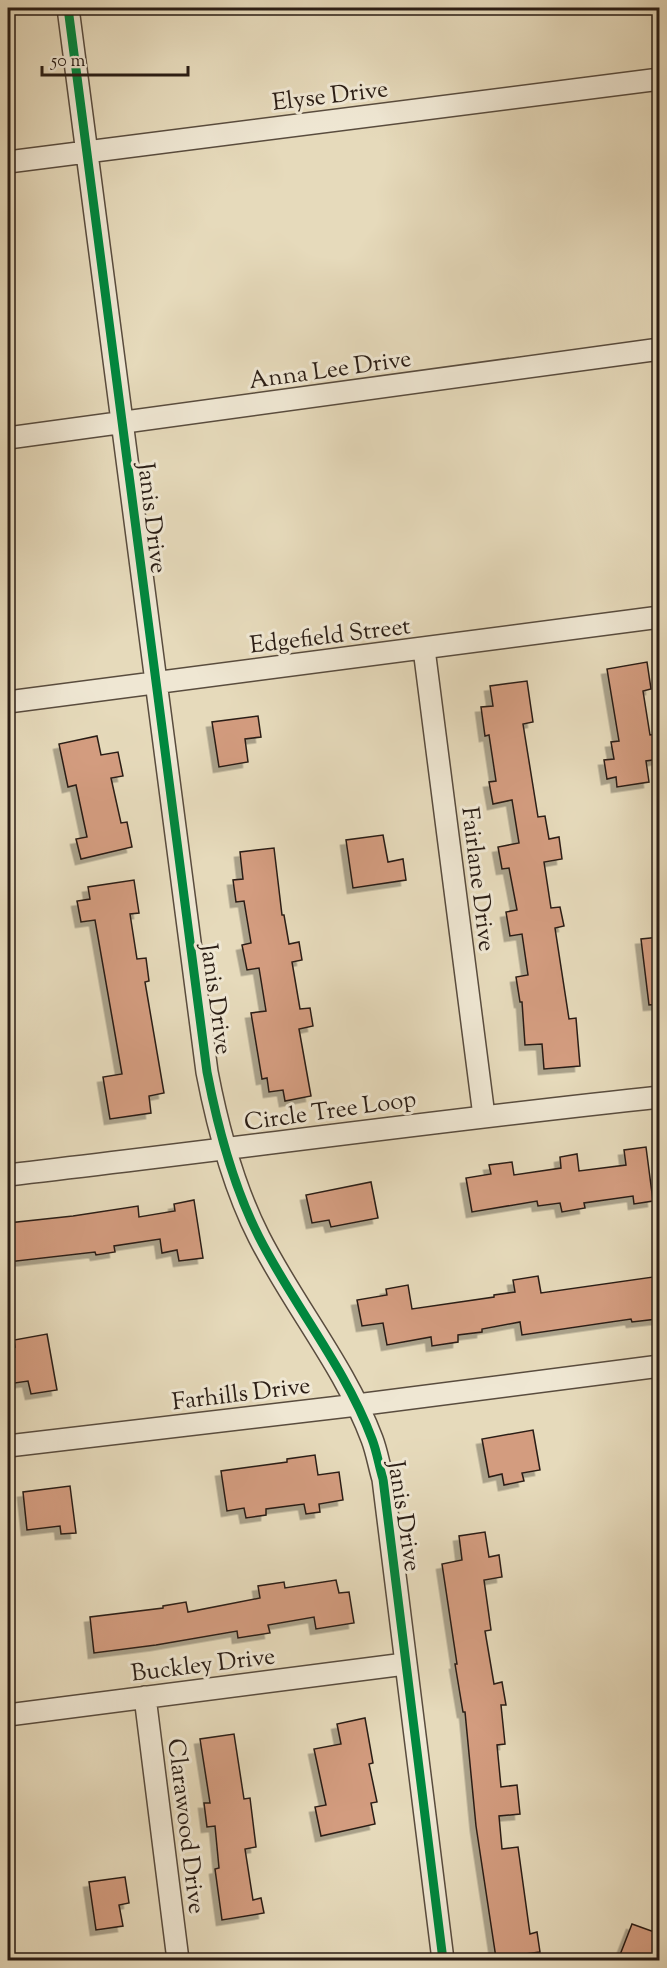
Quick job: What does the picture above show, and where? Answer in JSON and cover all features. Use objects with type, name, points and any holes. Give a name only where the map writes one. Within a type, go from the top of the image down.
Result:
[{"type":"street","name":"Janis Drive","points":[[68,8],[154,683],[207,1072],[225,1150],[259,1238],[335,1363],[373,1441],[383,1479],[442,1960]]},
{"type":"street","name":"Elyse Drive","points":[[8,162],[660,79]]},
{"type":"street","name":"Anna Lee Drive","points":[[8,438],[660,349]]},
{"type":"street","name":"Edgefield Street","points":[[8,702],[660,617]]},
{"type":"street","name":"Fairlane Drive","points":[[424,649],[484,1116]]},
{"type":"street","name":"Circle Tree Loop","points":[[8,1175],[225,1150],[484,1116],[660,1097]]},
{"type":"street","name":"Farhills Drive","points":[[8,1446],[357,1405],[660,1366]]},
{"type":"street","name":"Buckley Drive","points":[[8,1715],[405,1664]]},
{"type":"street","name":"Clarawood Drive","points":[[145,1697],[178,1960]]},
{"type":"building","points":[[647,662],[651,689],[643,691],[650,735],[657,734],[660,759],[646,761],[649,782],[617,787],[616,777],[607,779],[604,760],[614,759],[611,742],[619,741],[607,669]]},
{"type":"building","points":[[527,681],[533,722],[523,724],[538,817],[545,816],[549,839],[559,837],[562,859],[544,862],[551,908],[560,907],[564,926],[555,928],[569,1019],[576,1018],[580,1066],[544,1069],[542,1044],[525,1045],[522,1002],[520,1002],[516,977],[528,975],[522,934],[510,936],[506,912],[517,910],[509,868],[502,869],[498,847],[519,843],[512,800],[493,804],[489,782],[496,781],[489,735],[485,736],[481,707],[493,706],[490,686]]},
{"type":"building","points":[[258,716],[261,737],[245,739],[248,762],[219,767],[212,722]]},
{"type":"building","points":[[97,736],[101,755],[118,752],[123,776],[111,778],[121,823],[127,822],[132,847],[81,859],[76,839],[87,837],[76,785],[68,787],[59,744]]},
{"type":"building","points":[[383,835],[388,862],[403,859],[406,880],[353,888],[346,840]]},
{"type":"building","points":[[274,848],[282,915],[284,915],[289,944],[299,942],[302,960],[292,962],[300,1009],[310,1008],[313,1026],[299,1029],[311,1096],[285,1101],[283,1090],[269,1092],[267,1078],[262,1079],[251,1013],[266,1011],[259,968],[247,970],[242,945],[251,943],[244,901],[236,902],[233,880],[243,879],[240,852]]},
{"type":"building","points":[[134,880],[139,913],[130,914],[137,959],[146,958],[149,981],[145,982],[164,1093],[149,1096],[151,1113],[110,1119],[103,1077],[122,1074],[95,920],[81,922],[77,901],[90,899],[88,887]]},
{"type":"building","points":[[660,937],[660,1004],[649,1005],[641,939]]},
{"type":"building","points":[[646,1147],[653,1201],[634,1204],[633,1196],[584,1203],[585,1208],[562,1212],[560,1203],[538,1206],[537,1201],[472,1212],[466,1178],[491,1174],[489,1165],[512,1162],[514,1175],[561,1168],[560,1157],[577,1154],[579,1171],[626,1165],[624,1150]]},
{"type":"building","points":[[371,1182],[378,1218],[331,1227],[329,1220],[312,1223],[306,1195]]},
{"type":"building","points":[[194,1200],[203,1258],[179,1261],[177,1250],[162,1253],[160,1239],[114,1246],[115,1252],[96,1255],[95,1252],[8,1262],[8,1223],[138,1206],[139,1217],[175,1211],[174,1204]]},
{"type":"building","points":[[538,1276],[541,1293],[660,1276],[660,1310],[656,1311],[657,1319],[632,1322],[631,1319],[522,1335],[520,1322],[482,1329],[482,1332],[458,1335],[458,1342],[432,1346],[431,1337],[387,1345],[383,1323],[362,1326],[357,1300],[387,1295],[386,1289],[408,1285],[412,1309],[515,1292],[513,1280]]},
{"type":"building","points":[[47,1334],[57,1390],[31,1394],[28,1381],[8,1384],[8,1348],[15,1347],[14,1340]]},
{"type":"building","points":[[533,1430],[540,1470],[522,1473],[524,1481],[504,1485],[502,1474],[489,1477],[482,1439]]},
{"type":"building","points":[[315,1455],[318,1475],[339,1472],[343,1500],[319,1504],[320,1512],[306,1514],[304,1504],[266,1509],[266,1515],[246,1518],[244,1508],[227,1511],[221,1471],[287,1462],[287,1459]]},
{"type":"building","points":[[70,1486],[76,1533],[61,1534],[60,1526],[27,1530],[23,1492]]},
{"type":"building","points":[[485,1532],[489,1557],[499,1555],[502,1577],[484,1580],[491,1630],[485,1631],[494,1684],[502,1682],[506,1705],[501,1705],[505,1744],[497,1745],[501,1787],[517,1785],[520,1814],[499,1816],[502,1849],[518,1847],[530,1934],[537,1932],[540,1952],[496,1958],[476,1826],[465,1712],[463,1712],[455,1664],[457,1664],[442,1564],[462,1560],[459,1536]]},
{"type":"building","points":[[336,1580],[339,1593],[349,1592],[354,1623],[316,1629],[314,1617],[268,1625],[270,1633],[238,1638],[237,1631],[94,1653],[90,1617],[163,1608],[163,1606],[186,1602],[188,1612],[260,1598],[258,1586],[284,1582],[285,1588]]},
{"type":"building","points":[[365,1718],[373,1763],[369,1764],[377,1802],[371,1803],[375,1824],[321,1836],[315,1807],[326,1805],[314,1749],[341,1744],[337,1724]]},
{"type":"building","points":[[234,1734],[244,1799],[250,1798],[256,1847],[245,1849],[253,1900],[261,1898],[264,1913],[222,1920],[215,1869],[219,1868],[215,1826],[207,1827],[204,1803],[210,1803],[200,1739]]},
{"type":"building","points":[[125,1877],[129,1903],[119,1905],[123,1926],[96,1930],[89,1882]]},
{"type":"building","points":[[632,1924],[660,1934],[660,1960],[618,1960]]},
{"type":"cycle path","points":[[68,8],[207,1072],[227,1157],[241,1198],[273,1263],[348,1387],[361,1412],[377,1454],[383,1479],[443,1960]]}]
